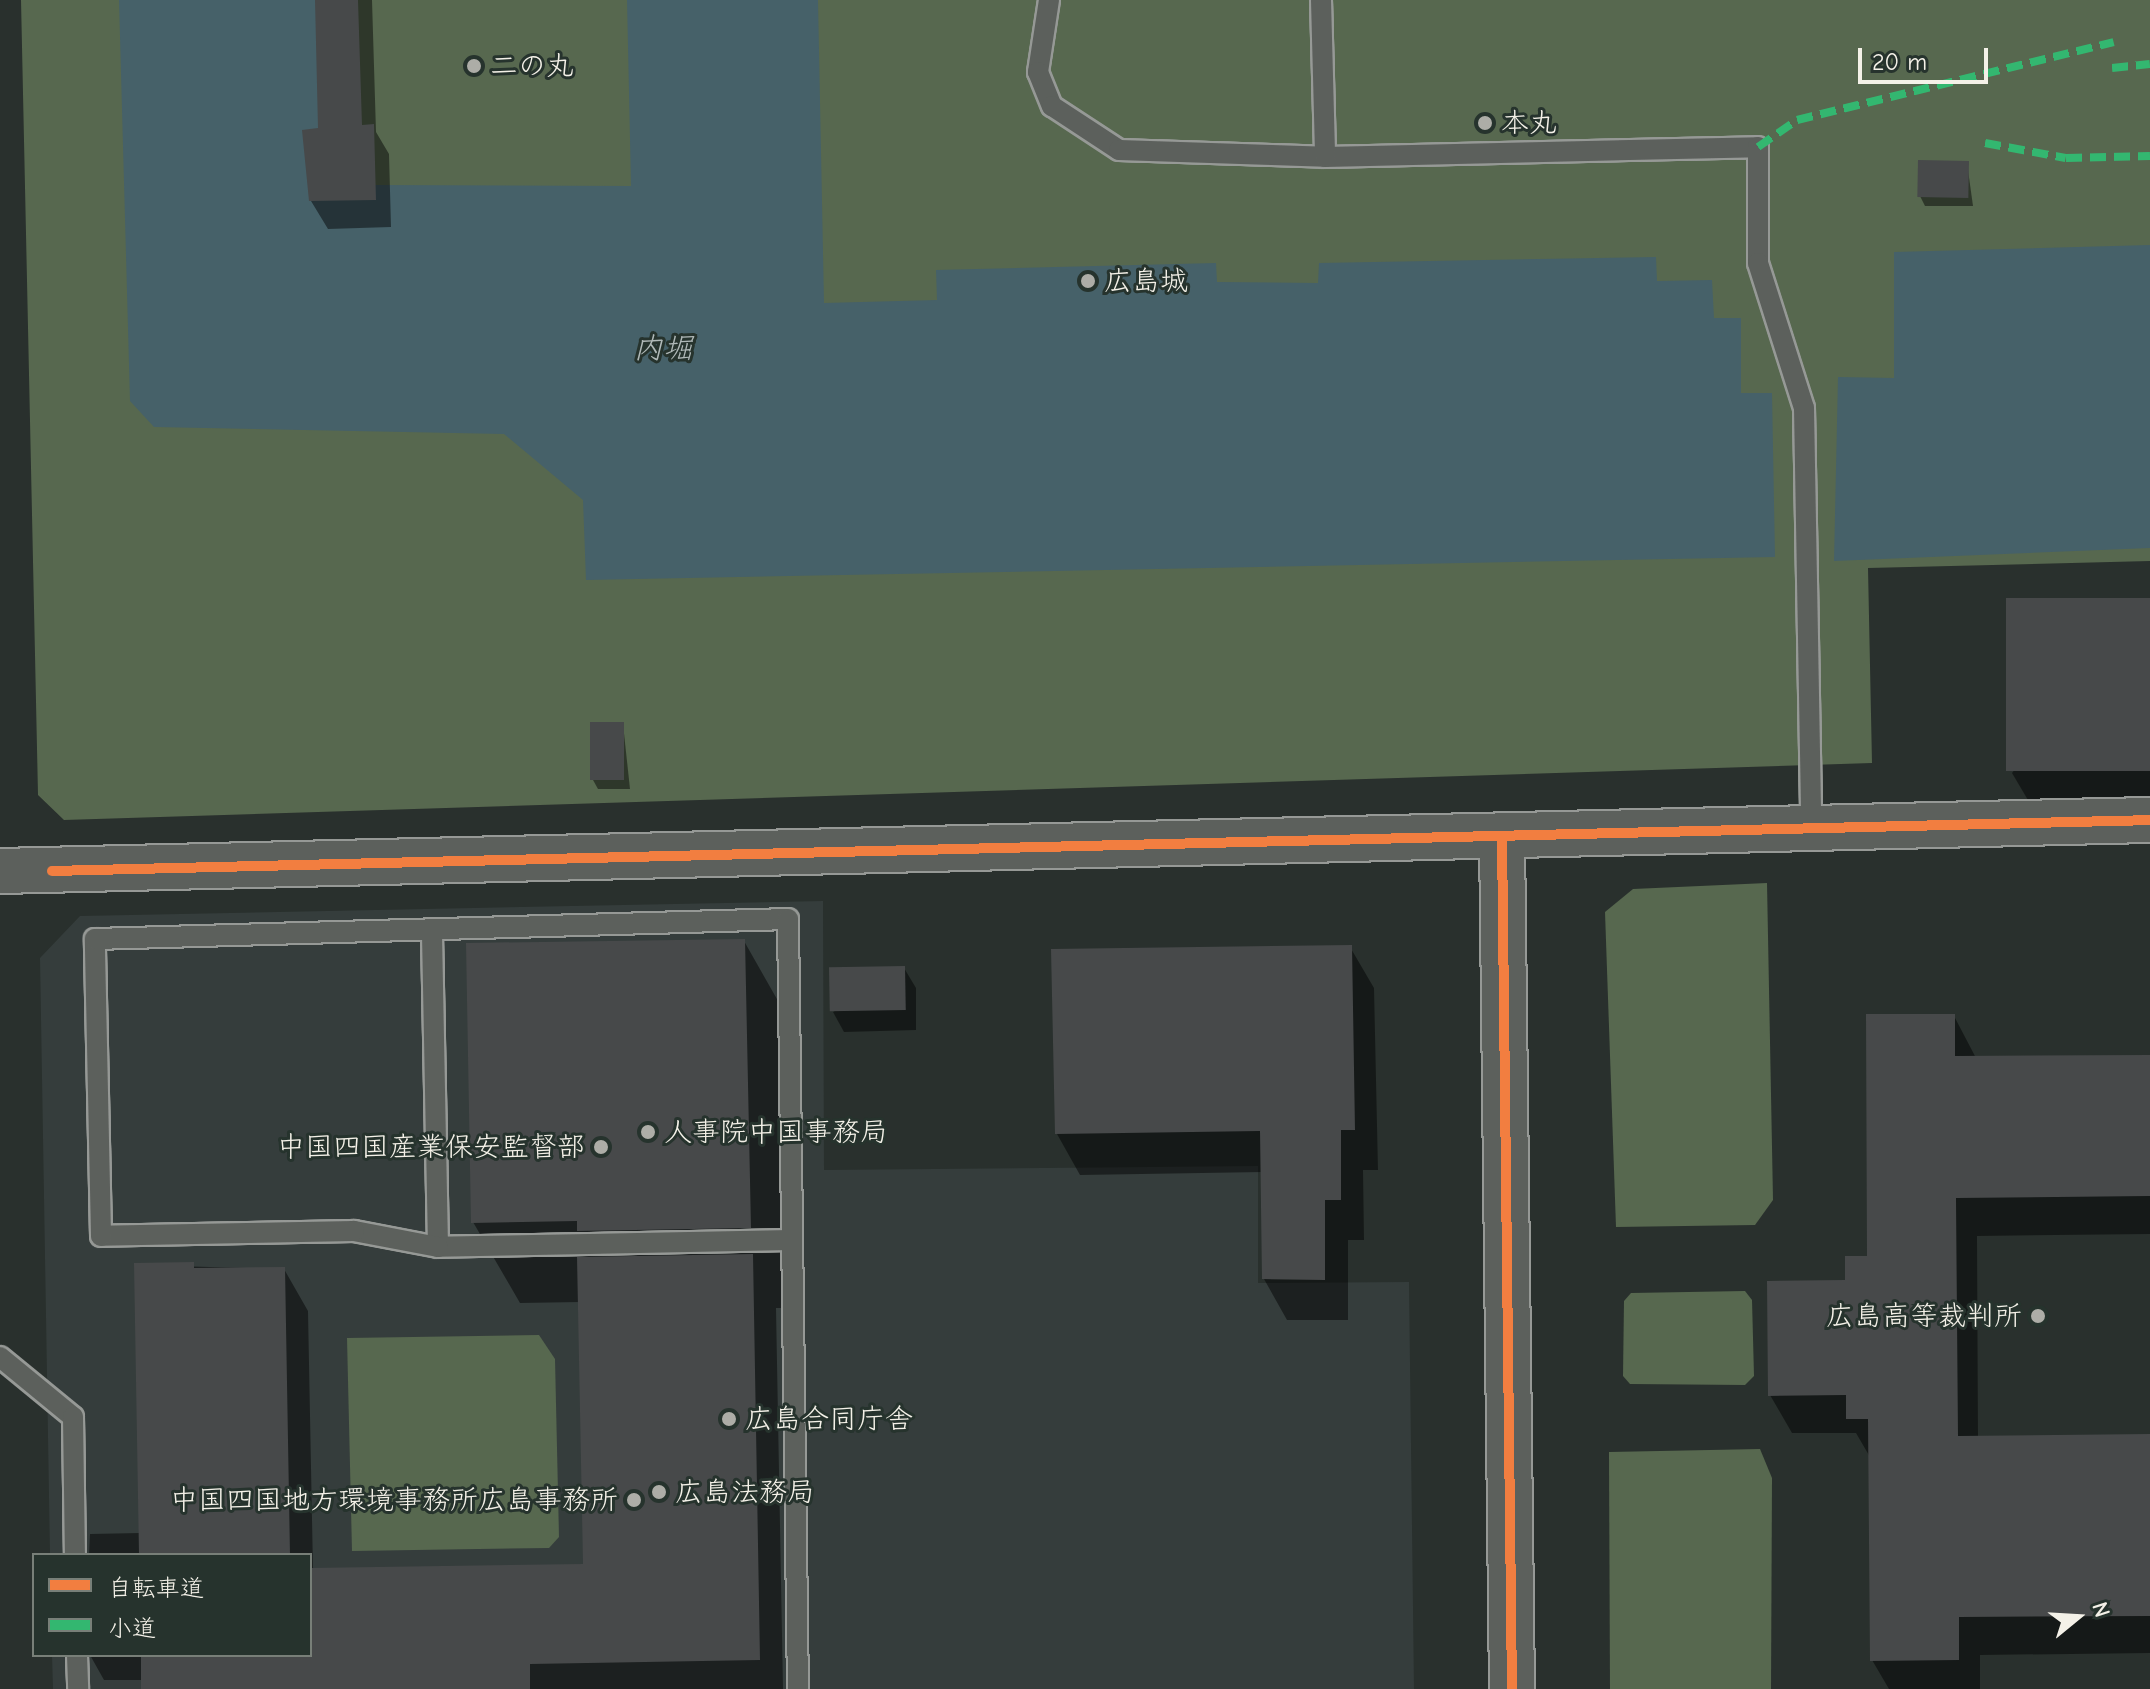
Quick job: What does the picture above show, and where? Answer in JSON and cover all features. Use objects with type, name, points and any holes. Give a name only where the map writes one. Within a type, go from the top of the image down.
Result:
[{"type":"street","points":[[0,871],[2150,820]]},
{"type":"street","points":[[1502,836],[1512,1689]]},
{"type":"lane","points":[[1049,0],[1038,72],[1052,106],[1119,150],[1325,157],[1758,147],[1758,263],[1804,408],[1811,827]]},
{"type":"lane","points":[[1321,0],[1325,157]]},
{"type":"lane","points":[[791,1240],[438,1247],[354,1231],[101,1236],[95,939],[432,934],[442,928],[788,919],[798,1689]]},
{"type":"lane","points":[[432,934],[438,1247]]},
{"type":"lane","points":[[0,1357],[73,1417],[75,1553]]},
{"type":"lane","points":[[77,1657],[78,1689]]},
{"type":"shaded area","name":"広島合同庁舎","points":[[823,901],[824,1170],[1258,1166],[1258,1283],[1409,1282],[1414,1689],[53,1689],[52,1657],[312,1657],[312,1553],[50,1553],[40,958],[80,916]]},
{"type":"green space","name":"広島城","points":[[21,0],[2150,0],[2150,561],[1868,568],[1872,763],[64,820],[38,795]]},
{"type":"green space","points":[[1767,883],[1773,1200],[1755,1225],[1616,1227],[1605,912],[1633,889]]},
{"type":"green space","points":[[1745,1291],[1752,1300],[1754,1376],[1745,1385],[1630,1384],[1623,1376],[1624,1301],[1631,1293]]},
{"type":"green space","points":[[539,1335],[555,1359],[559,1537],[549,1548],[352,1551],[347,1338]]},
{"type":"green space","points":[[1760,1449],[1772,1478],[1771,1689],[1610,1689],[1609,1452]]},
{"type":"water","name":"内堀","points":[[119,0],[318,0],[372,185],[631,186],[627,0],[818,0],[824,303],[937,300],[936,270],[1216,263],[1217,282],[1318,283],[1319,263],[1656,257],[1657,281],[1712,280],[1714,318],[1741,318],[1741,393],[1772,393],[1775,557],[586,580],[583,500],[504,434],[154,427],[130,401]]},
{"type":"water","points":[[2150,245],[2150,548],[1834,561],[1838,377],[1894,378],[1894,252]]},
{"type":"building","points":[[315,0],[358,0],[362,125],[374,124],[376,200],[309,201],[302,130],[318,128]]},
{"type":"building","points":[[1918,160],[1969,161],[1968,198],[1917,197]]},
{"type":"building","points":[[2006,598],[2150,598],[2150,771],[2006,771]]},
{"type":"building","points":[[590,722],[624,722],[624,780],[590,780]]},
{"type":"building","points":[[745,939],[751,1228],[577,1231],[577,1221],[471,1223],[466,943]]},
{"type":"building","points":[[1352,945],[1355,1130],[1341,1130],[1341,1200],[1325,1200],[1325,1280],[1262,1279],[1260,1131],[1055,1134],[1051,949]]},
{"type":"building","points":[[905,966],[906,1010],[830,1011],[829,967]]},
{"type":"building","points":[[1866,1014],[1955,1014],[1955,1056],[2150,1055],[2150,1196],[1956,1198],[1958,1436],[2150,1434],[2150,1616],[1959,1617],[1959,1660],[1870,1661],[1868,1419],[1846,1419],[1846,1395],[1768,1396],[1767,1281],[1845,1280],[1845,1256],[1867,1256]]},
{"type":"building","points":[[753,1254],[760,1660],[530,1664],[530,1689],[141,1689],[141,1657],[312,1657],[312,1568],[583,1564],[577,1257]]},
{"type":"building","points":[[194,1262],[194,1268],[285,1267],[290,1553],[139,1553],[134,1263]]},
{"type":"marked path","points":[[1758,147],[1797,120],[2114,42]]},
{"type":"marked path","points":[[2112,68],[2150,64]]},
{"type":"marked path","points":[[1985,143],[2066,158],[2150,156]]},
{"type":"cycle path","points":[[52,871],[2150,820]]},
{"type":"cycle path","points":[[1502,836],[1512,1689]]},
{"type":"place","name":"二の丸","points":[[474,66]]},
{"type":"place","name":"本丸","points":[[1485,123]]},
{"type":"place","name":"広島城","points":[[1088,281]]},
{"type":"place","name":"人事院中国事務局","points":[[648,1132]]},
{"type":"place","name":"中国四国産業保安監督部","points":[[601,1147]]},
{"type":"place","name":"広島高等裁判所","points":[[2038,1316]]},
{"type":"place","name":"広島合同庁舎","points":[[729,1419]]},
{"type":"place","name":"広島法務局","points":[[659,1492]]},
{"type":"place","name":"中国四国地方環境事務所広島事務所","points":[[634,1500]]}]
